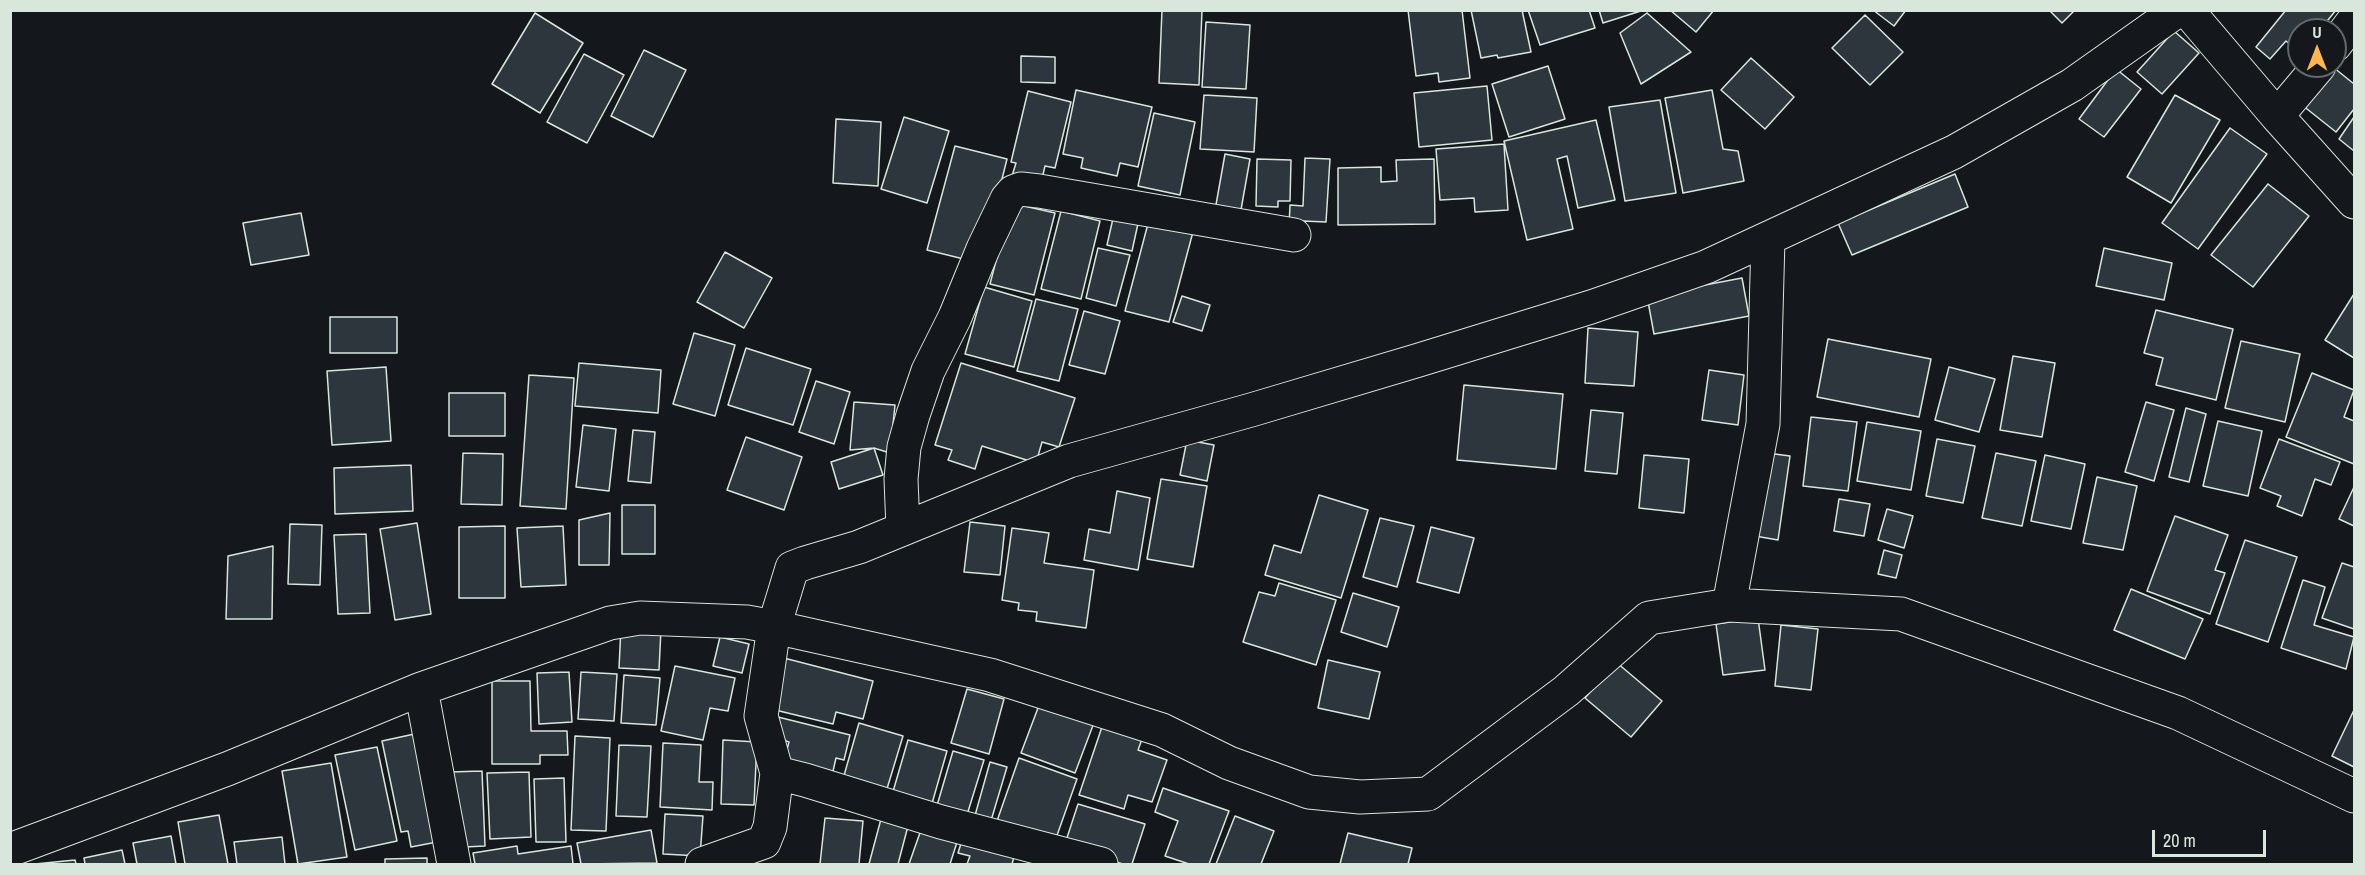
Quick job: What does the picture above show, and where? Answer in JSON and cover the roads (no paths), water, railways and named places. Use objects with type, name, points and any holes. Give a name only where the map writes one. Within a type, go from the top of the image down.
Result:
[{"type":"street","points":[[702,864],[764,843],[770,827],[777,774],[761,716],[777,621],[792,568],[860,547],[902,514],[1069,461],[1274,404],[1591,307],[1706,267],[1954,152],[2072,85],[2178,10]]},
{"type":"street","points":[[2187,10],[2277,116],[2355,202]]},
{"type":"street","points":[[2277,116],[2309,78]]},
{"type":"street","points":[[902,514],[904,447],[928,371],[955,317],[1007,199],[1013,192],[1021,189],[1039,191],[1294,235]]},
{"type":"street","points":[[1729,605],[1763,424],[1768,239]]},
{"type":"street","points":[[10,850],[227,769],[421,689],[610,623],[640,618],[777,621],[990,675],[1162,730],[1229,764],[1309,792],[1360,797],[1428,794],[1566,691],[1648,618],[1729,605],[1901,614],[2178,713],[2355,796]]},
{"type":"street","points":[[421,689],[454,864]]},
{"type":"street","points":[[777,774],[805,780],[941,822],[1101,864]]}]
